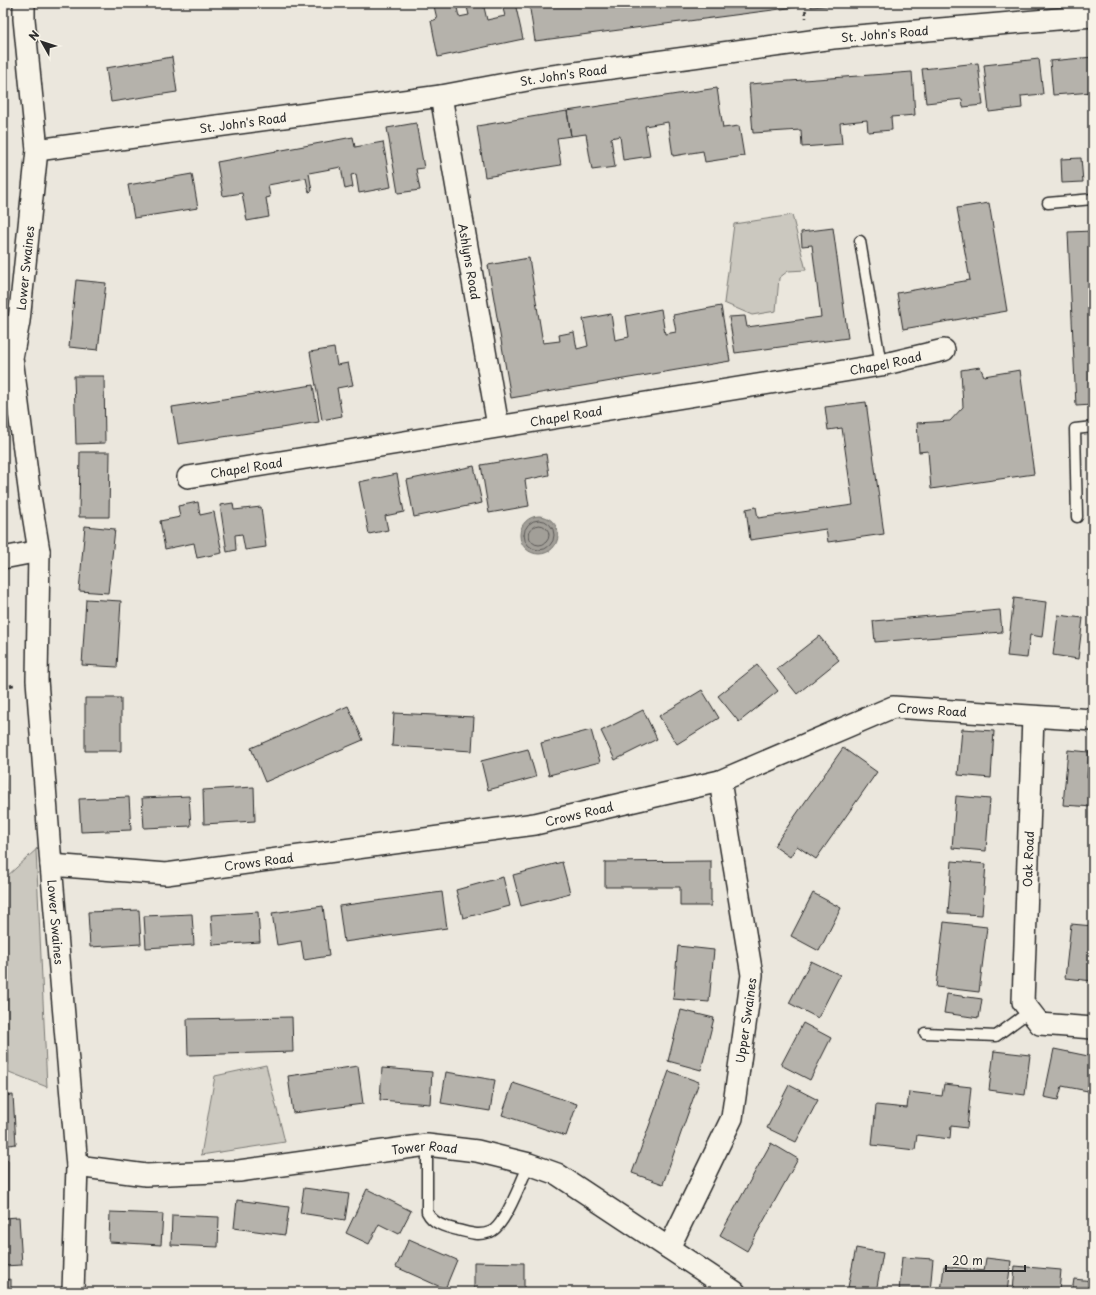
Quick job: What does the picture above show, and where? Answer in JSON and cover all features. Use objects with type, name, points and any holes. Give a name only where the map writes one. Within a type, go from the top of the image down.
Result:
[{"type":"street","name":"Lower Swaines","points":[[24,3],[24,19],[37,150],[11,321],[12,358],[30,496],[39,551],[37,680],[51,865],[77,1166],[73,1292]]},
{"type":"street","name":"St. John's Road","points":[[37,150],[441,96],[538,78],[833,38],[1093,16]]},
{"type":"street","name":"Ashlyns Road","points":[[441,96],[498,426]]},
{"type":"street","name":"Chapel Road","points":[[188,477],[881,365],[944,350]]},
{"type":"street","points":[[3,558],[39,551]]},
{"type":"street","name":"Crows Road","points":[[51,865],[166,874],[535,824],[720,781],[893,708],[1093,720]]},
{"type":"street","name":"Oak Road","points":[[1027,1007],[1033,717]]},
{"type":"street","name":"Upper Swaines","points":[[669,1248],[732,1118],[752,975],[720,781]]},
{"type":"street","points":[[1027,1007],[1040,1024],[1093,1028]]},
{"type":"street","name":"Tower Road","points":[[77,1166],[146,1175],[239,1171],[427,1145],[477,1151],[529,1164],[556,1174],[735,1292]]},
{"type":"lane","points":[[1048,203],[1093,199]]},
{"type":"lane","points":[[860,241],[881,365]]},
{"type":"lane","points":[[1077,517],[1075,429],[1093,427]]},
{"type":"lane","points":[[925,1032],[996,1036],[1027,1007]]},
{"type":"lane","points":[[427,1145],[427,1212],[430,1218],[446,1227],[473,1234],[492,1232],[497,1228],[505,1217],[529,1164]]},
{"type":"shaded area","points":[[3,31],[6,149],[3,183]]},
{"type":"shaded area","points":[[792,215],[806,270],[788,271],[779,278],[776,311],[752,315],[724,303],[734,224]]},
{"type":"shaded area","points":[[36,850],[47,1087],[9,1072],[5,878]]},
{"type":"shaded area","points":[[266,1065],[285,1142],[201,1155],[215,1076]]},
{"type":"water","points":[[539,516],[549,519],[555,525],[558,535],[555,545],[549,551],[539,554],[529,551],[523,545],[520,535],[523,525],[529,519]]},
{"type":"building","points":[[456,3],[459,17],[469,15],[466,3],[483,3],[487,20],[505,16],[502,5],[515,3],[523,39],[438,57],[431,21],[437,19],[434,6]]},
{"type":"building","points":[[529,3],[545,3],[545,6],[561,3],[795,3],[796,7],[535,41]]},
{"type":"building","points":[[811,3],[850,3],[850,4],[811,7]]},
{"type":"building","points":[[172,57],[177,92],[111,102],[106,68]]},
{"type":"building","points":[[1093,57],[1093,92],[1053,95],[1050,61]]},
{"type":"building","points":[[1039,59],[1043,94],[1021,96],[1022,108],[989,112],[984,65]]},
{"type":"building","points":[[978,63],[983,105],[963,107],[962,99],[926,103],[922,69]]},
{"type":"building","points":[[912,72],[915,115],[891,117],[892,130],[868,132],[867,120],[840,123],[842,144],[802,147],[801,130],[753,133],[749,84]]},
{"type":"building","points":[[717,88],[723,128],[739,126],[744,156],[705,162],[703,151],[673,156],[668,122],[645,126],[650,156],[623,160],[620,136],[611,138],[615,167],[592,170],[586,134],[571,136],[567,111]]},
{"type":"building","points":[[567,111],[571,136],[557,138],[561,165],[485,177],[477,126]]},
{"type":"building","points":[[416,123],[424,168],[416,169],[420,190],[398,193],[387,128]]},
{"type":"building","points":[[353,137],[355,147],[383,142],[391,187],[359,193],[356,174],[351,175],[353,187],[345,189],[341,167],[309,173],[312,191],[309,192],[306,178],[268,185],[270,197],[266,198],[269,217],[247,221],[242,193],[223,196],[217,162]]},
{"type":"building","points":[[1081,158],[1083,182],[1062,183],[1061,159]]},
{"type":"building","points":[[192,174],[198,208],[134,218],[128,185]]},
{"type":"building","points":[[989,203],[1007,311],[903,329],[897,293],[970,280],[957,208]]},
{"type":"building","points":[[833,228],[848,338],[735,353],[729,317],[745,316],[747,327],[821,317],[812,245],[802,246],[801,232]]},
{"type":"building","points":[[1093,231],[1093,405],[1076,406],[1068,232]]},
{"type":"building","points":[[529,258],[543,343],[560,341],[559,335],[574,332],[577,349],[588,346],[583,319],[611,314],[615,340],[629,337],[626,316],[661,309],[665,334],[676,332],[673,315],[721,306],[730,361],[511,398],[488,265]]},
{"type":"building","points":[[76,280],[106,283],[98,350],[69,347]]},
{"type":"building","points":[[334,348],[337,365],[348,363],[353,385],[337,388],[342,416],[322,420],[310,352]]},
{"type":"building","points":[[980,367],[984,376],[1020,370],[1034,474],[931,489],[928,451],[919,452],[917,423],[950,421],[963,407],[961,370]]},
{"type":"building","points":[[74,376],[104,376],[105,443],[76,444]]},
{"type":"building","points":[[313,385],[319,422],[178,444],[172,407]]},
{"type":"building","points":[[866,402],[884,534],[828,542],[826,529],[750,540],[746,509],[756,507],[758,518],[853,505],[842,428],[828,430],[825,407]]},
{"type":"building","points":[[80,452],[110,452],[109,517],[79,517]]},
{"type":"building","points":[[546,454],[549,475],[525,480],[529,506],[489,513],[481,465]]},
{"type":"building","points":[[474,466],[482,503],[414,517],[407,480]]},
{"type":"building","points":[[397,474],[404,512],[385,516],[388,530],[369,534],[359,482]]},
{"type":"building","points":[[198,502],[200,515],[214,512],[222,553],[197,558],[194,543],[165,549],[160,521],[180,517],[178,506]]},
{"type":"building","points":[[233,503],[234,510],[261,507],[266,547],[245,550],[242,534],[235,535],[236,550],[227,552],[220,505]]},
{"type":"building","points":[[85,526],[115,529],[108,593],[79,591]]},
{"type":"building","points":[[1014,598],[1046,602],[1042,637],[1030,635],[1027,658],[1007,656]]},
{"type":"building","points":[[86,599],[121,601],[117,667],[82,665]]},
{"type":"building","points":[[1000,610],[1002,632],[875,642],[873,621]]},
{"type":"building","points":[[1058,615],[1083,618],[1078,659],[1053,655]]},
{"type":"building","points":[[819,636],[839,660],[797,694],[777,669]]},
{"type":"building","points":[[757,665],[778,691],[739,722],[718,696]]},
{"type":"building","points":[[702,690],[719,718],[677,744],[659,716]]},
{"type":"building","points":[[85,698],[121,698],[121,751],[85,751]]},
{"type":"building","points":[[348,706],[363,740],[265,782],[251,748]]},
{"type":"building","points":[[643,710],[657,739],[615,760],[601,731]]},
{"type":"building","points":[[394,713],[474,717],[472,751],[392,746]]},
{"type":"building","points":[[962,729],[994,731],[991,778],[958,775]]},
{"type":"building","points":[[591,730],[600,762],[549,775],[541,743]]},
{"type":"building","points":[[3,748],[6,800],[3,801]]},
{"type":"building","points":[[843,748],[877,772],[816,859],[797,846],[790,857],[774,846]]},
{"type":"building","points":[[528,749],[536,777],[488,790],[481,761]]},
{"type":"building","points":[[1068,750],[1089,752],[1087,777],[1093,777],[1093,807],[1063,805]]},
{"type":"building","points":[[254,787],[255,821],[204,824],[203,790]]},
{"type":"building","points":[[189,796],[191,826],[144,828],[142,798]]},
{"type":"building","points":[[956,796],[990,799],[986,851],[952,848]]},
{"type":"building","points":[[129,797],[131,830],[81,832],[79,799]]},
{"type":"building","points":[[711,861],[711,906],[680,906],[680,887],[605,887],[605,862]]},
{"type":"building","points":[[952,861],[986,864],[982,915],[948,913]]},
{"type":"building","points":[[562,862],[570,893],[521,906],[513,875]]},
{"type":"building","points":[[503,877],[510,906],[463,918],[456,890]]},
{"type":"building","points":[[442,892],[447,928],[344,942],[339,906]]},
{"type":"building","points":[[813,893],[841,908],[819,951],[791,936]]},
{"type":"building","points":[[323,906],[329,956],[304,960],[301,941],[277,945],[272,913]]},
{"type":"building","points":[[139,910],[141,944],[90,947],[88,912]]},
{"type":"building","points":[[258,912],[260,942],[213,945],[211,915]]},
{"type":"building","points":[[192,914],[194,945],[146,948],[144,916]]},
{"type":"building","points":[[944,922],[987,927],[979,992],[936,987]]},
{"type":"building","points":[[1071,924],[1093,926],[1093,981],[1065,978]]},
{"type":"building","points":[[678,946],[714,950],[709,1002],[673,999]]},
{"type":"building","points":[[811,961],[840,975],[818,1018],[789,1003]]},
{"type":"building","points":[[947,994],[982,999],[979,1018],[944,1013]]},
{"type":"building","points":[[681,1010],[714,1018],[701,1070],[668,1061]]},
{"type":"building","points":[[292,1017],[293,1052],[188,1055],[187,1019]]},
{"type":"building","points":[[803,1023],[831,1038],[810,1080],[781,1065]]},
{"type":"building","points":[[1054,1049],[1093,1057],[1093,1092],[1062,1086],[1058,1100],[1044,1097]]},
{"type":"building","points":[[994,1051],[1030,1055],[1025,1095],[989,1090]]},
{"type":"building","points":[[358,1066],[363,1104],[293,1113],[288,1076]]},
{"type":"building","points":[[382,1068],[432,1072],[430,1104],[380,1100]]},
{"type":"building","points":[[669,1071],[699,1082],[663,1184],[632,1173]]},
{"type":"building","points":[[446,1072],[495,1080],[490,1111],[441,1103]]},
{"type":"building","points":[[513,1083],[577,1104],[566,1136],[502,1115]]},
{"type":"building","points":[[944,1084],[971,1087],[967,1128],[951,1126],[950,1139],[917,1135],[915,1150],[872,1145],[876,1105],[907,1108],[909,1092],[942,1096]]},
{"type":"building","points":[[789,1085],[818,1100],[796,1142],[767,1128]]},
{"type":"building","points":[[13,1095],[16,1144],[3,1146],[3,1096]]},
{"type":"building","points":[[771,1143],[798,1159],[747,1251],[720,1235]]},
{"type":"building","points":[[3,1160],[8,1160],[8,1207],[3,1207]]},
{"type":"building","points":[[304,1188],[349,1194],[345,1220],[300,1213]]},
{"type":"building","points":[[367,1189],[411,1211],[399,1234],[379,1224],[369,1244],[346,1233]]},
{"type":"building","points":[[237,1200],[289,1207],[285,1235],[234,1228]]},
{"type":"building","points":[[110,1212],[163,1214],[161,1245],[109,1242]]},
{"type":"building","points":[[172,1215],[219,1217],[218,1247],[171,1245]]},
{"type":"building","points":[[19,1217],[22,1265],[3,1266],[3,1218]]},
{"type":"building","points":[[409,1239],[457,1260],[445,1289],[396,1267]]},
{"type":"building","points":[[856,1248],[883,1253],[876,1292],[848,1287]]},
{"type":"building","points":[[902,1257],[933,1259],[930,1292],[899,1292]]},
{"type":"building","points":[[986,1258],[1011,1261],[1007,1292],[941,1292],[944,1266],[984,1271]]},
{"type":"building","points":[[474,1262],[524,1263],[524,1292],[474,1292]]},
{"type":"building","points":[[1015,1266],[1061,1270],[1059,1292],[1013,1292]]},
{"type":"building","points":[[11,1279],[11,1292],[3,1292],[3,1280]]},
{"type":"building","points":[[1074,1279],[1093,1281],[1093,1292],[1072,1292]]}]
